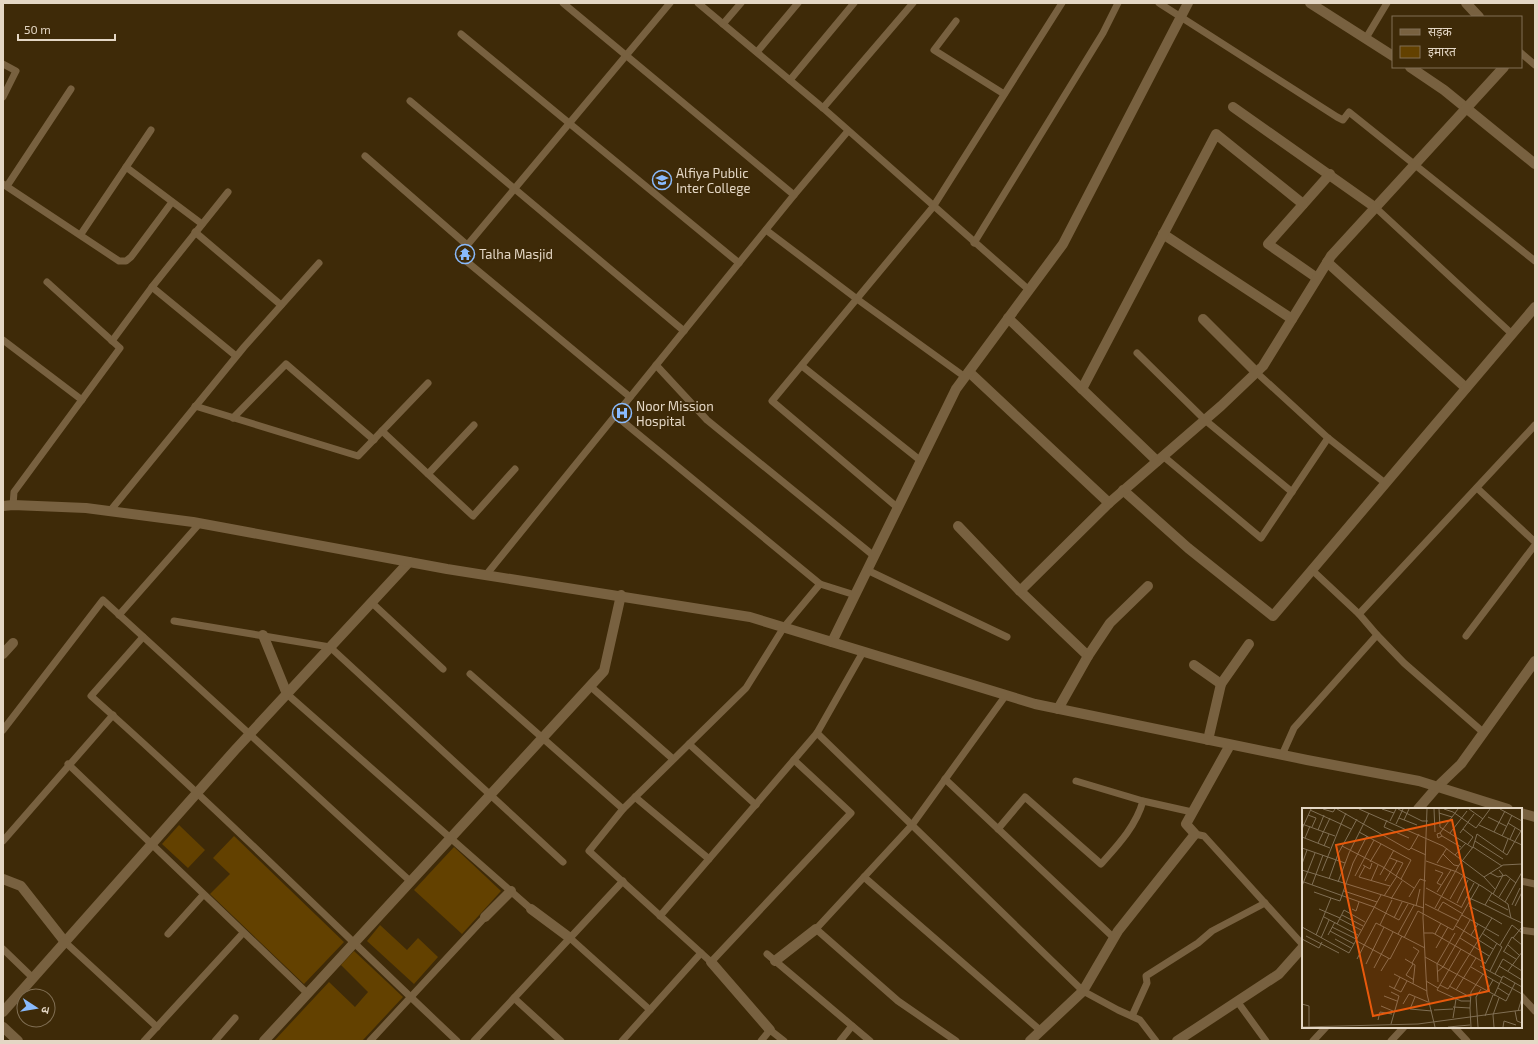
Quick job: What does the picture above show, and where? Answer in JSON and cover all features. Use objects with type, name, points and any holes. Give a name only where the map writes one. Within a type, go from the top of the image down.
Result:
[{"type":"street","points":[[832,642],[956,389],[1062,244],[1188,3]]},
{"type":"street","points":[[1310,3],[1392,55]]},
{"type":"street","points":[[1466,3],[1478,16]]},
{"type":"street","points":[[1411,68],[1444,90],[1535,164]]},
{"type":"street","points":[[1020,590],[1108,503],[1204,420],[1263,366],[1327,262],[1414,164],[1503,68]]},
{"type":"street","points":[[1233,107],[1330,174],[1376,208]]},
{"type":"street","points":[[1082,389],[1216,134],[1303,204]]},
{"type":"street","points":[[1317,278],[1268,244],[1330,174]]},
{"type":"street","points":[[1163,234],[1292,319]]},
{"type":"street","points":[[1327,262],[1466,388]]},
{"type":"street","points":[[1123,490],[1188,548],[1273,616],[1535,306]]},
{"type":"street","points":[[1008,318],[1082,389],[1160,458]]},
{"type":"street","points":[[1203,319],[1256,372]]},
{"type":"street","points":[[967,374],[1108,503]]},
{"type":"street","points":[[8,506],[86,508],[200,523],[409,562],[750,617],[1006,695],[1058,709],[1230,745],[1418,781],[1502,808]]},
{"type":"street","points":[[958,526],[1020,590],[1088,656]]},
{"type":"street","points":[[3,1012],[249,734],[409,562]]},
{"type":"street","points":[[1058,709],[1088,656],[1110,623],[1148,586]]},
{"type":"street","points":[[264,1041],[604,671],[621,595]]},
{"type":"street","points":[[263,635],[287,694]]},
{"type":"street","points":[[3,654],[13,643]]},
{"type":"street","points":[[1208,740],[1221,684],[1249,644]]},
{"type":"street","points":[[1419,808],[1437,787],[1461,764],[1535,661]]},
{"type":"street","points":[[1194,666],[1221,684]]},
{"type":"street","points":[[1030,1041],[1083,990],[1114,938],[1195,834],[1186,824],[1230,745]]},
{"type":"street","points":[[1522,812],[1535,816]]},
{"type":"street","points":[[3,879],[22,886],[65,942]]},
{"type":"street","points":[[485,917],[511,891]]},
{"type":"street","points":[[532,909],[570,938]]},
{"type":"street","points":[[775,961],[816,929]]},
{"type":"street","points":[[1177,1041],[1279,974],[1302,947]]},
{"type":"street","points":[[711,962],[770,1030]]},
{"type":"street","points":[[3,1027],[18,1041]]},
{"type":"lane","points":[[563,3],[794,195]]},
{"type":"lane","points":[[630,397],[459,254],[468,246],[670,3]]},
{"type":"lane","points":[[698,3],[823,108],[933,207],[1029,290]]},
{"type":"lane","points":[[723,24],[741,3]]},
{"type":"lane","points":[[757,52],[798,3]]},
{"type":"lane","points":[[790,80],[854,3]]},
{"type":"lane","points":[[823,108],[913,3]]},
{"type":"lane","points":[[898,508],[772,401],[933,207],[1062,3]]},
{"type":"lane","points":[[974,243],[1103,33],[1118,3]]},
{"type":"lane","points":[[1159,3],[1180,18],[1343,120],[1349,112],[1535,261]]},
{"type":"lane","points":[[1366,38],[1387,3]]},
{"type":"lane","points":[[956,21],[934,50],[1004,94]]},
{"type":"lane","points":[[461,34],[739,263]]},
{"type":"lane","points":[[1522,54],[1535,65]]},
{"type":"lane","points":[[3,64],[16,71],[3,97]]},
{"type":"lane","points":[[71,89],[5,185],[81,234],[119,261],[126,261],[132,257],[172,202]]},
{"type":"lane","points":[[410,101],[684,331]]},
{"type":"lane","points":[[81,234],[151,130]]},
{"type":"lane","points":[[486,575],[794,195],[848,131]]},
{"type":"lane","points":[[365,156],[468,246]]},
{"type":"lane","points":[[126,167],[202,224]]},
{"type":"lane","points":[[112,341],[152,287],[228,192]]},
{"type":"lane","points":[[1376,208],[1512,334]]},
{"type":"lane","points":[[766,230],[857,299],[967,374]]},
{"type":"lane","points":[[195,232],[281,305]]},
{"type":"lane","points":[[110,511],[236,356],[319,263]]},
{"type":"lane","points":[[8,506],[14,492],[120,348],[47,282]]},
{"type":"lane","points":[[152,287],[236,356]]},
{"type":"lane","points":[[3,340],[82,400]]},
{"type":"lane","points":[[1137,353],[1204,420],[1292,492]]},
{"type":"lane","points":[[233,418],[286,364],[374,440]]},
{"type":"lane","points":[[656,365],[707,420],[874,556]]},
{"type":"lane","points":[[802,366],[921,461]]},
{"type":"lane","points":[[1256,372],[1328,438],[1385,484]]},
{"type":"lane","points":[[195,406],[358,456],[428,383]]},
{"type":"lane","points":[[615,415],[820,584],[855,595]]},
{"type":"lane","points":[[428,474],[474,425]]},
{"type":"lane","points":[[1359,614],[1535,425]]},
{"type":"lane","points":[[382,431],[472,516],[514,469]]},
{"type":"lane","points":[[1160,458],[1261,538],[1328,438]]},
{"type":"lane","points":[[1477,488],[1535,542]]},
{"type":"lane","points":[[119,615],[200,523]]},
{"type":"lane","points":[[1466,636],[1535,545]]},
{"type":"lane","points":[[867,570],[1007,637]]},
{"type":"lane","points":[[1312,570],[1359,614],[1404,663],[1484,733]]},
{"type":"lane","points":[[794,760],[851,813],[711,962],[589,851],[623,809],[746,688],[784,627],[820,584]]},
{"type":"lane","points":[[3,730],[103,600],[410,881]]},
{"type":"lane","points":[[371,602],[443,669]]},
{"type":"lane","points":[[174,621],[330,647],[563,862]]},
{"type":"lane","points":[[1282,755],[1294,728],[1377,635]]},
{"type":"lane","points":[[143,637],[91,696],[198,792],[353,944],[457,1041]]},
{"type":"lane","points":[[660,916],[818,733],[863,652]]},
{"type":"lane","points":[[470,674],[623,809]]},
{"type":"lane","points":[[590,686],[673,759]]},
{"type":"lane","points":[[287,694],[532,909]]},
{"type":"lane","points":[[956,1041],[898,1001],[816,929],[912,825],[1006,695]]},
{"type":"lane","points":[[3,841],[68,764],[113,715]]},
{"type":"lane","points":[[818,733],[1083,990],[1140,1020],[1156,1041]]},
{"type":"lane","points":[[688,744],[756,805]]},
{"type":"lane","points":[[68,764],[150,845],[307,993]]},
{"type":"lane","points":[[945,779],[1114,938]]},
{"type":"lane","points":[[1076,781],[1143,801],[1192,812]]},
{"type":"lane","points":[[635,797],[709,859]]},
{"type":"lane","points":[[998,829],[1025,797],[1101,864],[1129,831],[1139,813],[1143,801]]},
{"type":"lane","points":[[1195,834],[1204,836],[1302,945]]},
{"type":"lane","points":[[864,877],[1040,1031]]},
{"type":"lane","points":[[1522,881],[1535,884]]},
{"type":"lane","points":[[474,1041],[622,882]]},
{"type":"lane","points":[[168,934],[203,895]]},
{"type":"lane","points":[[1132,1016],[1147,983],[1146,976],[1198,943],[1212,931],[1265,903]]},
{"type":"lane","points":[[370,1041],[485,917]]},
{"type":"lane","points":[[1522,930],[1535,932]]},
{"type":"lane","points":[[144,1041],[243,932]]},
{"type":"lane","points":[[570,938],[650,1010]]},
{"type":"lane","points":[[65,942],[157,1027]]},
{"type":"lane","points":[[3,948],[33,978]]},
{"type":"lane","points":[[622,1041],[701,953]]},
{"type":"lane","points":[[767,954],[870,1041]]},
{"type":"lane","points":[[1522,997],[1534,1007]]},
{"type":"lane","points":[[514,998],[561,1041]]},
{"type":"lane","points":[[1237,1001],[1266,1041]]},
{"type":"lane","points":[[218,1040],[235,1018]]},
{"type":"lane","points":[[840,1041],[852,1026]]},
{"type":"lane","points":[[1313,1041],[1325,1028]]},
{"type":"lane","points":[[1391,1041],[1403,1028]]},
{"type":"lane","points":[[1455,1028],[1467,1041]]},
{"type":"lane","points":[[761,1041],[770,1030],[784,1041]]},
{"type":"building","points":[[179,825],[205,850],[188,868],[162,844]]},
{"type":"building","points":[[234,836],[344,942],[304,984],[210,894],[230,874],[213,858]]},
{"type":"building","points":[[454,847],[501,891],[462,934],[414,890]]},
{"type":"building","points":[[380,925],[407,950],[418,938],[438,957],[414,984],[367,941]]},
{"type":"building","points":[[354,951],[403,997],[362,1041],[274,1041],[329,982],[355,1007],[368,992],[341,965]]},
{"type":"place","name":"Alfiya Public Inter College","points":[[662,180]]},
{"type":"place","name":"Talha Masjid","points":[[465,254]]},
{"type":"place","name":"Noor Mission Hospital","points":[[622,413]]}]
